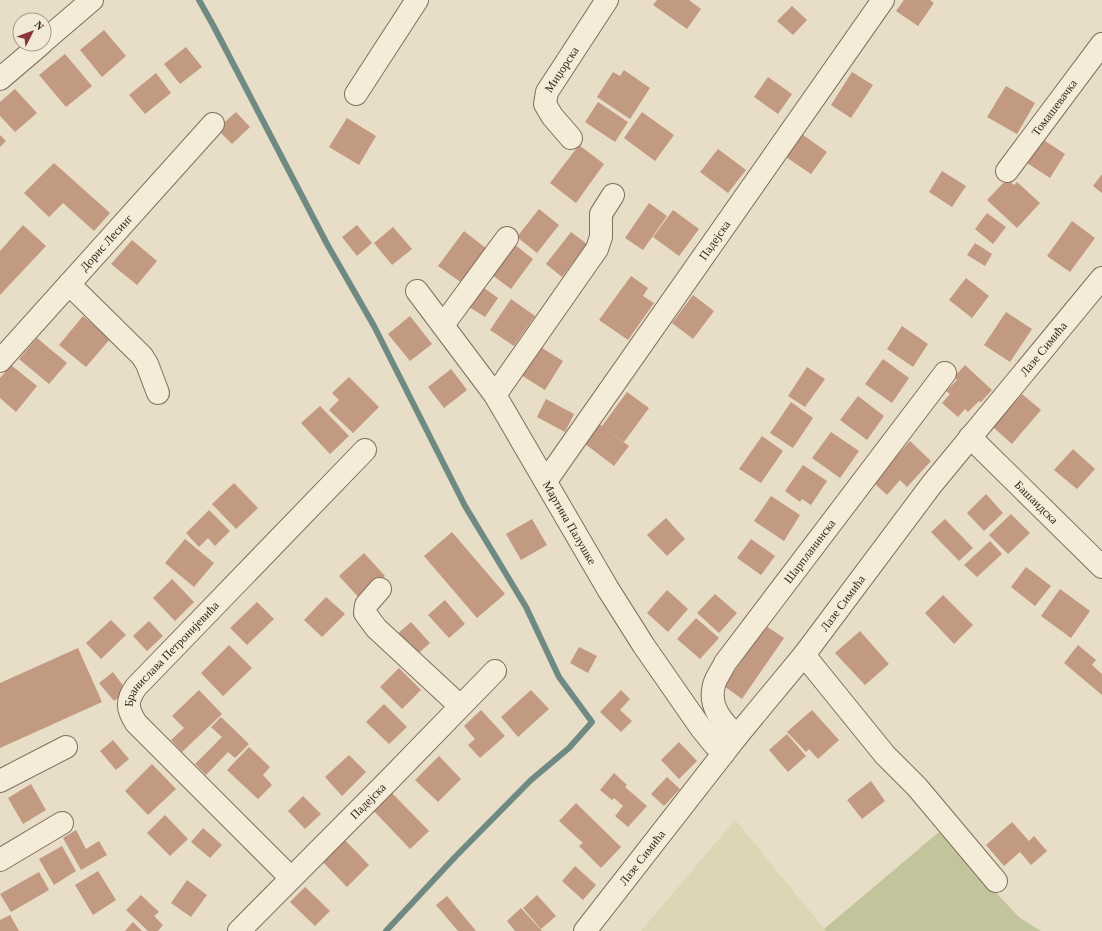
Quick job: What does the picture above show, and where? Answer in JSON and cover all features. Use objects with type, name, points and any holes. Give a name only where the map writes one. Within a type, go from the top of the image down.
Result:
[{"type":"street","points":[[52,34],[92,0]]},
{"type":"street","points":[[356,94],[418,0]]},
{"type":"street","name":"Миџорска","points":[[571,138],[552,116],[545,104],[547,92],[607,0]]},
{"type":"street","name":"Падејска","points":[[546,481],[883,0]]},
{"type":"street","name":"Томашевачка","points":[[1007,171],[1102,44]]},
{"type":"street","points":[[0,79],[32,52]]},
{"type":"street","name":"Дорис Лесинг","points":[[0,361],[212,124]]},
{"type":"street","points":[[495,395],[597,249],[601,237],[601,214],[613,195]]},
{"type":"street","points":[[443,325],[507,238]]},
{"type":"street","name":"Лазе Симића","points":[[585,931],[737,736],[804,655],[932,484],[1102,278]]},
{"type":"street","points":[[69,284],[142,356],[147,364],[158,393]]},
{"type":"street","name":"Мартина Палушке","points":[[417,291],[495,395],[608,589],[644,646],[701,728],[714,744],[724,753]]},
{"type":"street","name":"Шарпланинска","points":[[737,736],[724,724],[715,708],[713,695],[714,685],[725,663],[945,373]]},
{"type":"street","name":"Башаидска","points":[[970,437],[1102,567]]},
{"type":"street","name":"Бранислава Петронијевића","points":[[291,878],[136,723],[130,714],[128,705],[131,695],[136,687],[365,450]]},
{"type":"street","points":[[380,590],[366,605],[366,613],[369,618],[376,628],[460,706]]},
{"type":"street","points":[[804,655],[875,744],[917,787],[996,881]]},
{"type":"street","name":"Падејска","points":[[239,931],[495,671]]},
{"type":"street","points":[[0,781],[66,747]]},
{"type":"street","points":[[0,860],[62,823]]},
{"type":"shaded area","points":[[735,820],[826,931],[641,931]]},
{"type":"green space","points":[[939,832],[1020,918],[1041,931],[826,931],[824,929]]},
{"type":"building","points":[[657,0],[689,0],[701,9],[687,29],[653,5]]},
{"type":"building","points":[[904,0],[930,0],[934,3],[918,26],[896,11]]},
{"type":"building","points":[[792,6],[807,20],[793,35],[777,21]]},
{"type":"building","points":[[104,30],[126,56],[102,77],[80,50]]},
{"type":"building","points":[[186,47],[202,67],[180,84],[164,64]]},
{"type":"building","points":[[65,54],[92,86],[66,107],[39,75]]},
{"type":"building","points":[[624,70],[650,88],[630,119],[597,97],[613,72],[620,76]]},
{"type":"building","points":[[852,72],[873,85],[851,118],[831,105]]},
{"type":"building","points":[[156,73],[171,93],[145,114],[129,95]]},
{"type":"building","points":[[768,77],[792,94],[778,114],[754,97]]},
{"type":"building","points":[[1006,86],[1035,103],[1017,134],[987,117]]},
{"type":"building","points":[[15,89],[37,113],[15,132],[0,116],[0,102]]},
{"type":"building","points":[[598,102],[628,122],[615,142],[585,122]]},
{"type":"building","points":[[236,112],[250,127],[232,144],[217,129]]},
{"type":"building","points":[[642,112],[674,135],[655,161],[624,138]]},
{"type":"building","points":[[347,118],[376,136],[359,165],[329,147]]},
{"type":"building","points":[[799,132],[827,152],[811,174],[783,155]]},
{"type":"building","points":[[0,135],[6,141],[0,147]]},
{"type":"building","points":[[1042,139],[1065,154],[1050,178],[1027,163]]},
{"type":"building","points":[[579,145],[604,164],[576,203],[550,183]]},
{"type":"building","points":[[718,149],[746,170],[728,193],[700,172]]},
{"type":"building","points":[[54,163],[110,213],[94,231],[63,203],[49,217],[24,193]]},
{"type":"building","points":[[942,171],[966,186],[952,207],[929,192]]},
{"type":"building","points":[[1102,174],[1102,193],[1093,186]]},
{"type":"building","points":[[1007,179],[1014,185],[1017,182],[1040,203],[1017,228],[987,200]]},
{"type":"building","points":[[649,203],[667,216],[643,250],[625,238]]},
{"type":"building","points":[[539,209],[559,225],[537,253],[517,237]]},
{"type":"building","points":[[673,210],[699,229],[679,256],[653,237]]},
{"type":"building","points":[[987,213],[1006,227],[993,244],[975,229]]},
{"type":"building","points":[[1072,221],[1095,238],[1070,272],[1047,256]]},
{"type":"building","points":[[23,225],[46,246],[0,295],[0,251]]},
{"type":"building","points":[[357,225],[372,243],[357,256],[342,237]]},
{"type":"building","points":[[393,227],[412,249],[392,265],[374,243]]},
{"type":"building","points":[[464,231],[487,249],[462,283],[438,266]]},
{"type":"building","points":[[571,232],[587,244],[562,277],[546,264]]},
{"type":"building","points":[[132,240],[157,261],[137,285],[111,264]]},
{"type":"building","points":[[975,243],[992,254],[985,266],[967,255]]},
{"type":"building","points":[[514,244],[533,259],[511,289],[492,275]]},
{"type":"building","points":[[631,276],[648,288],[643,296],[654,303],[628,340],[599,320]]},
{"type":"building","points":[[966,278],[989,296],[972,318],[949,300]]},
{"type":"building","points":[[480,285],[498,298],[485,317],[466,305]]},
{"type":"building","points":[[693,295],[714,311],[693,339],[672,323]]},
{"type":"building","points":[[511,299],[535,316],[514,346],[490,330]]},
{"type":"building","points":[[1006,312],[1032,329],[1010,362],[984,345]]},
{"type":"building","points":[[83,316],[110,339],[86,367],[59,345]]},
{"type":"building","points":[[410,316],[432,344],[410,361],[388,334]]},
{"type":"building","points":[[902,326],[928,344],[913,367],[887,349]]},
{"type":"building","points":[[37,338],[67,363],[49,384],[19,359]]},
{"type":"building","points":[[539,346],[563,361],[545,390],[521,375]]},
{"type":"building","points":[[883,359],[909,378],[892,403],[865,384]]},
{"type":"building","points":[[11,365],[37,386],[16,412],[0,398],[0,378]]},
{"type":"building","points":[[965,365],[992,390],[981,402],[979,401],[968,412],[965,409],[958,417],[942,403],[950,394],[946,391],[957,380],[954,377]]},
{"type":"building","points":[[807,367],[825,379],[805,407],[788,396]]},
{"type":"building","points":[[451,369],[467,390],[444,408],[428,387]]},
{"type":"building","points":[[349,377],[379,407],[353,433],[329,410],[339,400],[332,393]]},
{"type":"building","points":[[627,392],[649,408],[624,442],[604,428],[629,446],[614,466],[584,443],[599,424],[602,426]]},
{"type":"building","points":[[1022,394],[1041,410],[1012,444],[993,427]]},
{"type":"building","points":[[858,396],[884,416],[867,440],[840,420]]},
{"type":"building","points":[[546,399],[574,414],[565,432],[537,417]]},
{"type":"building","points":[[791,402],[813,418],[793,448],[770,433]]},
{"type":"building","points":[[320,406],[349,436],[330,454],[301,423]]},
{"type":"building","points":[[831,432],[859,451],[840,478],[812,458]]},
{"type":"building","points":[[762,436],[783,451],[761,483],[739,469]]},
{"type":"building","points":[[910,441],[931,461],[907,487],[900,480],[887,495],[873,482]]},
{"type":"building","points":[[1073,449],[1095,469],[1077,489],[1054,470]]},
{"type":"building","points":[[803,465],[827,481],[811,505],[802,499],[800,502],[785,491]]},
{"type":"building","points":[[234,483],[258,508],[236,529],[212,504]]},
{"type":"building","points":[[986,494],[1003,513],[984,531],[967,513]]},
{"type":"building","points":[[771,496],[800,515],[784,541],[754,521]]},
{"type":"building","points":[[209,510],[230,531],[215,546],[208,538],[199,547],[186,533]]},
{"type":"building","points":[[1011,514],[1030,533],[1008,554],[989,535]]},
{"type":"building","points":[[666,518],[685,539],[667,556],[647,535]]},
{"type":"building","points":[[532,519],[547,545],[521,560],[506,534]]},
{"type":"building","points":[[945,519],[973,548],[959,561],[931,532]]},
{"type":"building","points":[[452,532],[505,594],[477,618],[424,556]]},
{"type":"building","points":[[185,539],[214,563],[194,587],[165,563]]},
{"type":"building","points":[[751,539],[775,556],[761,575],[737,558]]},
{"type":"building","points":[[990,541],[1002,554],[977,577],[964,565]]},
{"type":"building","points":[[364,553],[385,576],[361,600],[339,576]]},
{"type":"building","points":[[1026,567],[1051,586],[1035,606],[1011,587]]},
{"type":"building","points":[[172,579],[194,602],[175,621],[153,598]]},
{"type":"building","points":[[1060,589],[1090,611],[1071,638],[1041,616]]},
{"type":"building","points":[[667,590],[688,609],[668,632],[647,613]]},
{"type":"building","points":[[715,594],[737,613],[719,633],[697,613]]},
{"type":"building","points":[[943,595],[973,625],[954,644],[925,613]]},
{"type":"building","points":[[326,597],[345,614],[322,637],[304,620]]},
{"type":"building","points":[[445,600],[465,624],[449,638],[428,615]]},
{"type":"building","points":[[257,602],[274,619],[247,645],[230,628]]},
{"type":"building","points":[[696,618],[719,638],[700,659],[677,639]]},
{"type":"building","points":[[111,620],[126,635],[101,659],[86,643]]},
{"type":"building","points":[[149,621],[163,636],[147,651],[133,636]]},
{"type":"building","points":[[411,622],[430,643],[414,657],[395,636]]},
{"type":"building","points":[[766,626],[784,638],[742,699],[724,686]]},
{"type":"building","points":[[860,631],[889,664],[865,685],[835,653]]},
{"type":"building","points":[[229,645],[252,668],[223,696],[201,673]]},
{"type":"building","points":[[1078,645],[1096,660],[1092,665],[1102,674],[1102,695],[1064,663]]},
{"type":"building","points":[[579,647],[597,656],[588,673],[570,663]]},
{"type":"building","points":[[78,648],[102,702],[0,748],[0,683]]},
{"type":"building","points":[[399,668],[421,690],[402,709],[380,687]]},
{"type":"building","points":[[113,672],[127,691],[114,701],[99,683]]},
{"type":"building","points":[[199,690],[222,714],[182,752],[171,740],[184,728],[172,716]]},
{"type":"building","points":[[531,690],[549,709],[518,737],[501,717]]},
{"type":"building","points":[[621,690],[630,699],[620,710],[632,721],[621,732],[600,712]]},
{"type":"building","points":[[384,704],[407,727],[389,744],[366,722]]},
{"type":"building","points":[[481,710],[505,736],[480,758],[468,745],[475,739],[464,726]]},
{"type":"building","points":[[812,710],[839,740],[818,759],[809,749],[806,752],[787,732]]},
{"type":"building","points":[[221,717],[249,744],[235,758],[228,752],[206,775],[195,764],[222,737],[211,727]]},
{"type":"building","points":[[787,734],[806,756],[788,772],[769,750]]},
{"type":"building","points":[[113,740],[129,759],[116,770],[100,751]]},
{"type":"building","points":[[679,742],[697,761],[679,779],[661,760]]},
{"type":"building","points":[[249,747],[270,767],[263,775],[272,785],[258,799],[227,770]]},
{"type":"building","points":[[349,755],[366,772],[342,796],[325,777]]},
{"type":"building","points":[[439,756],[461,779],[438,802],[415,780]]},
{"type":"building","points":[[152,764],[176,789],[148,815],[125,791]]},
{"type":"building","points":[[614,773],[627,785],[625,787],[647,806],[628,827],[615,816],[623,806],[614,798],[612,800],[600,790]]},
{"type":"building","points":[[667,777],[680,789],[664,806],[651,794]]},
{"type":"building","points":[[871,781],[885,801],[862,819],[847,800]]},
{"type":"building","points":[[31,784],[46,810],[23,824],[8,798]]},
{"type":"building","points":[[390,791],[429,831],[410,849],[372,809]]},
{"type":"building","points":[[303,796],[321,814],[305,829],[288,811]]},
{"type":"building","points":[[576,803],[621,847],[601,868],[579,846],[583,843],[559,821]]},
{"type":"building","points":[[165,815],[188,839],[170,856],[147,833]]},
{"type":"building","points":[[1012,822],[1029,841],[1034,836],[1047,851],[1031,865],[1020,852],[1004,866],[986,845]]},
{"type":"building","points":[[203,828],[222,845],[210,858],[191,842]]},
{"type":"building","points":[[76,830],[86,849],[99,841],[107,855],[81,870],[63,838]]},
{"type":"building","points":[[342,837],[369,865],[347,887],[320,859]]},
{"type":"building","points":[[62,846],[76,871],[54,885],[39,859]]},
{"type":"building","points":[[575,866],[596,885],[583,900],[562,881]]},
{"type":"building","points":[[98,871],[116,900],[93,915],[75,885]]},
{"type":"building","points":[[39,872],[49,890],[11,912],[0,894]]},
{"type":"building","points":[[187,880],[207,895],[191,917],[171,903]]},
{"type":"building","points":[[305,887],[330,911],[315,926],[290,902]]},
{"type":"building","points":[[141,895],[159,912],[154,916],[163,925],[158,931],[148,931],[126,910]]},
{"type":"building","points":[[537,895],[556,916],[541,929],[523,908]]},
{"type":"building","points":[[447,896],[476,931],[458,931],[436,905]]},
{"type":"building","points":[[521,908],[542,931],[515,931],[507,921]]},
{"type":"building","points":[[10,915],[19,931],[0,931],[0,920]]},
{"type":"building","points":[[133,922],[142,931],[125,931]]},
{"type":"waterway","points":[[199,0],[327,244],[374,326],[465,506],[526,607],[559,677],[592,722],[569,748],[531,780],[456,856],[386,931]]}]
